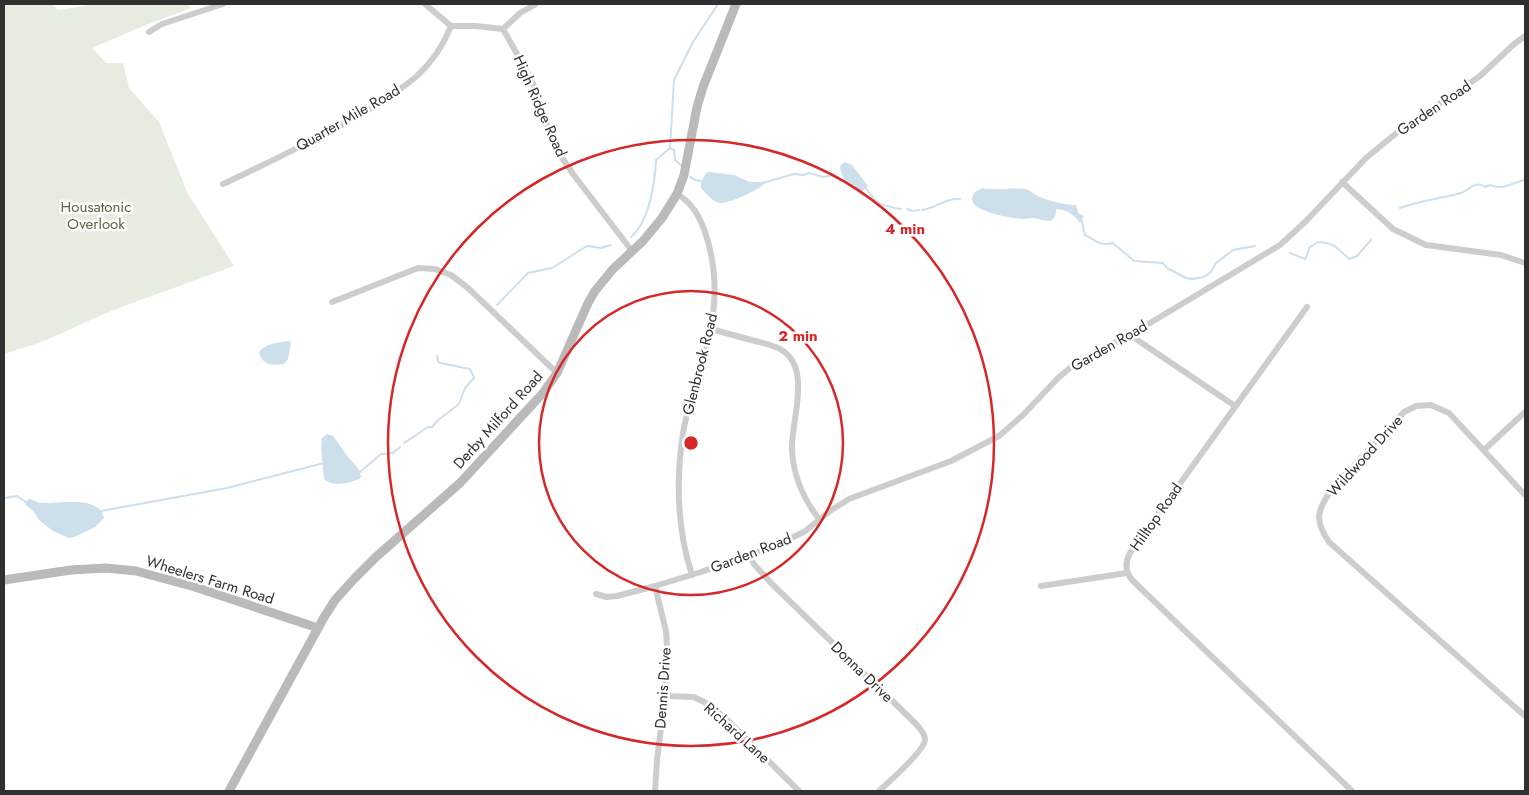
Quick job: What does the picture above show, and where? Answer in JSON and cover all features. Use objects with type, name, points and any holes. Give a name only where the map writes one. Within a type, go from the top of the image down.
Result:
[{"type":"main road","name":"Derby Milford Road","points":[[229,791],[335,600],[376,557],[460,483],[534,403],[557,373],[595,291],[613,268],[653,230],[662,218],[677,194],[686,167],[703,87],[736,4]]},
{"type":"main road","name":"Wheelers Farm Road","points":[[4,580],[71,570],[106,568],[136,571],[195,587],[318,628]]},
{"type":"street","points":[[149,32],[162,24],[223,4]]},
{"type":"street","points":[[425,4],[451,26],[502,29],[520,13],[536,4]]},
{"type":"street","name":"Quarter Mile Road","points":[[224,184],[332,131],[390,96],[426,67],[447,36],[451,26]]},
{"type":"street","name":"High Ridge Road","points":[[502,29],[530,77],[552,140],[561,156],[632,251]]},
{"type":"street","name":"Garden Road","points":[[596,594],[607,598],[617,596],[692,575],[749,555],[804,532],[838,505],[853,496],[933,468],[990,442],[1010,428],[1070,368],[1088,356],[1130,335],[1280,244],[1306,221],[1342,182],[1382,145],[1480,76],[1525,36]]},
{"type":"street","points":[[1342,182],[1393,229],[1426,245],[1501,255],[1525,263]]},
{"type":"street","name":"Glenbrook Road","points":[[677,194],[689,202],[696,211],[707,239],[711,254],[715,291],[711,329],[688,407],[682,437],[678,484],[684,546],[692,575]]},
{"type":"street","points":[[332,302],[418,268],[435,270],[451,275],[468,288],[557,373]]},
{"type":"street","name":"Hilltop Road","points":[[1127,573],[1126,565],[1130,553],[1307,307]]},
{"type":"street","points":[[711,329],[774,346],[787,354],[793,361],[796,368],[799,390],[792,450],[802,491],[819,519]]},
{"type":"street","points":[[1130,335],[1235,406]]},
{"type":"street","name":"Wildwood Drive","points":[[1525,495],[1449,413],[1431,405],[1416,406],[1404,412],[1331,490],[1323,502],[1318,517],[1322,532],[1328,542],[1525,716]]},
{"type":"street","points":[[1484,450],[1525,412]]},
{"type":"street","name":"Donna Drive","points":[[749,555],[754,564],[772,583],[921,729],[925,741],[919,751],[879,791]]},
{"type":"street","points":[[1041,586],[1127,573],[1132,580],[1352,791]]},
{"type":"street","name":"Dennis Drive","points":[[655,791],[665,696],[666,632],[656,586]]},
{"type":"street","name":"Richard Lane","points":[[665,696],[694,697],[710,705],[799,791]]},
{"type":"green space","name":"Housatonic Overlook","points":[[4,4],[52,4],[58,10],[97,4],[187,4],[191,8],[92,48],[106,63],[123,63],[129,88],[159,122],[188,194],[234,266],[104,314],[33,345],[4,354]]},
{"type":"water","points":[[844,162],[852,165],[868,186],[861,193],[850,186],[844,178],[840,166]]},
{"type":"water","points":[[708,172],[734,175],[750,182],[766,182],[744,196],[720,203],[712,199],[701,188],[703,179]]},
{"type":"water","points":[[982,188],[1025,189],[1046,199],[1063,204],[1076,205],[1078,213],[1084,216],[1080,223],[1076,217],[1060,209],[1056,209],[1054,218],[1048,221],[993,214],[974,204],[972,199],[975,192]]},
{"type":"water","points":[[291,342],[288,359],[284,364],[272,365],[262,360],[259,352],[262,349],[273,344]]},
{"type":"water","points":[[327,434],[333,436],[358,468],[361,476],[360,479],[337,484],[324,479],[321,449],[322,438]]},
{"type":"water","points":[[30,499],[40,503],[80,502],[96,506],[104,518],[95,527],[69,538],[53,531],[39,520],[26,505],[27,500]]},
{"type":"waterway","points":[[682,166],[675,160],[674,150],[670,148],[674,80],[693,42],[718,4]]},
{"type":"waterway","points":[[631,237],[647,212],[656,160],[670,148]]},
{"type":"waterway","points":[[762,183],[794,174],[803,175],[809,173],[823,177],[834,175]]},
{"type":"waterway","points":[[690,177],[704,182]]},
{"type":"waterway","points":[[1400,208],[1461,193],[1475,185],[1499,187],[1525,180]]},
{"type":"waterway","points":[[865,187],[880,204],[901,209]]},
{"type":"waterway","points":[[922,210],[950,200],[960,199]]},
{"type":"waterway","points":[[907,209],[912,211],[919,210]]},
{"type":"waterway","points":[[1081,219],[1085,235],[1095,241],[1104,244],[1113,243],[1134,261],[1163,263],[1167,268],[1186,278],[1204,277],[1211,272],[1216,263],[1233,250],[1255,246]]},
{"type":"waterway","points":[[1290,253],[1305,259],[1310,247],[1318,242],[1335,247],[1349,259],[1357,256],[1371,240]]},
{"type":"waterway","points":[[497,305],[528,273],[552,268],[587,246],[601,248],[611,245]]},
{"type":"waterway","points":[[404,443],[428,427],[432,427],[459,404],[465,388],[474,378],[470,369],[440,363],[437,356]]},
{"type":"waterway","points":[[359,471],[381,454],[393,453],[400,447]]},
{"type":"waterway","points":[[101,511],[227,488],[324,463]]},
{"type":"waterway","points":[[4,498],[17,496],[27,503]]}]
